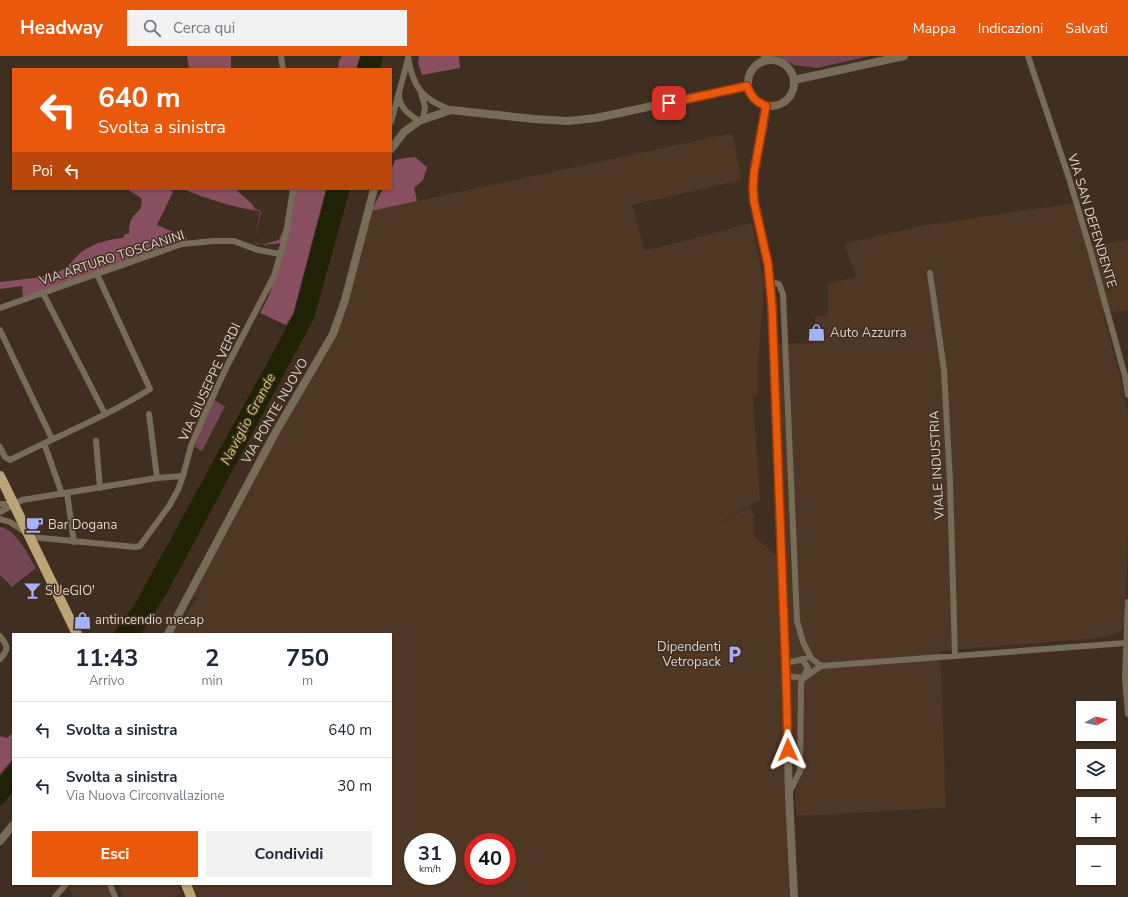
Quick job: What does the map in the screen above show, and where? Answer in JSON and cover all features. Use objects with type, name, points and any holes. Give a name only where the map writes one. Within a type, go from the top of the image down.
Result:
[{"type":"main road","points":[[0,476],[77,633]]},
{"type":"main road","points":[[186,885],[191,897]]},
{"type":"street","points":[[281,56],[283,68]]},
{"type":"street","points":[[794,80],[904,56]]},
{"type":"street","name":"VIA SAN DEFENDENTE","points":[[1028,56],[1069,178],[1090,249],[1125,376],[1128,395]]},
{"type":"street","points":[[392,118],[408,57]]},
{"type":"street","points":[[408,57],[411,74],[415,83],[431,101],[451,110],[534,119],[568,121],[596,118],[747,86]]},
{"type":"street","points":[[766,58],[782,63],[792,73],[794,80],[794,87],[787,100],[781,105],[774,107],[759,104],[749,94],[747,86],[750,72],[754,66],[766,58]]},
{"type":"street","points":[[399,88],[399,100],[404,110],[421,120]]},
{"type":"street","points":[[420,90],[424,99],[425,107],[421,120]]},
{"type":"street","points":[[766,106],[754,173],[753,187],[754,202],[768,264],[770,282],[794,897]]},
{"type":"street","points":[[392,148],[404,132],[421,120],[451,110]]},
{"type":"street","name":"VIA GIUSEPPE VERDI","points":[[30,536],[74,542],[135,547],[140,546],[169,506],[183,476],[191,446],[227,366],[274,276],[286,234],[294,190]]},
{"type":"street","name":"VIA PONTE NUOVO","points":[[169,633],[274,435],[333,334],[345,300],[374,190]]},
{"type":"street","name":"VIA ARTURO TOSCANINI","points":[[0,308],[182,244],[234,241],[258,250],[280,254]]},
{"type":"street","name":"VIALE INDUSTRIA","points":[[930,273],[944,370],[950,482],[956,656]]},
{"type":"street","points":[[0,447],[5,457],[10,460],[127,404],[150,388],[97,274]]},
{"type":"street","points":[[770,282],[779,284],[783,294],[798,621],[803,642],[811,658],[821,666]]},
{"type":"street","points":[[43,293],[105,414]]},
{"type":"street","points":[[0,330],[52,439]]},
{"type":"street","points":[[149,414],[156,478]]},
{"type":"street","points":[[96,442],[100,488]]},
{"type":"street","points":[[44,443],[64,494],[74,542]]},
{"type":"street","points":[[0,512],[22,500],[156,478],[183,476]]},
{"type":"street","points":[[0,504],[14,504]]},
{"type":"street","points":[[0,519],[16,525],[30,536]]},
{"type":"street","points":[[1128,602],[1125,678],[1128,714]]},
{"type":"street","points":[[0,636],[7,649],[0,659]]},
{"type":"street","points":[[786,676],[804,678],[821,666],[1126,644]]},
{"type":"street","points":[[786,663],[811,658]]},
{"type":"street","points":[[789,795],[800,771],[801,683],[808,668],[802,659]]},
{"type":"street","points":[[0,841],[12,826]]},
{"type":"street","points":[[55,897],[65,885]]},
{"type":"street","points":[[110,885],[115,897]]},
{"type":"shaded area","points":[[187,56],[231,56],[231,68],[189,68]]},
{"type":"shaded area","points":[[342,56],[360,56],[356,68],[338,68],[339,60]]},
{"type":"shaded area","points":[[419,56],[459,56],[460,68],[422,75],[418,63]]},
{"type":"shaded area","points":[[777,56],[870,56],[817,68],[794,65]]},
{"type":"shaded area","points":[[732,133],[742,180],[632,205],[645,251],[752,223],[764,285],[758,362],[758,395],[753,396],[760,500],[714,525],[750,507],[754,516],[754,536],[777,556],[789,897],[197,897],[192,885],[392,885],[392,633],[174,633],[197,598],[193,596],[254,478],[336,333],[371,211]]},
{"type":"shaded area","points":[[415,157],[427,167],[423,180],[414,188],[417,201],[371,211],[382,190],[392,190],[392,168],[395,160]]},
{"type":"shaded area","points":[[129,190],[171,190],[173,192],[157,225],[187,238],[187,240],[177,241],[138,258],[23,298],[22,286],[0,289],[0,282],[53,274],[66,267],[80,253],[93,245],[123,238],[125,234],[129,234],[130,222],[141,206],[141,198]]},
{"type":"shaded area","points":[[186,190],[237,190],[251,203],[255,209],[261,211],[256,238],[260,211],[221,203]]},
{"type":"shaded area","points":[[291,190],[326,190],[293,314],[286,325],[260,313],[269,296],[285,243],[261,245],[279,240],[284,228]]},
{"type":"shaded area","points":[[1073,203],[1087,247],[1128,240],[1128,310],[1103,313],[1128,414],[1128,536],[1124,626],[1120,632],[1107,637],[940,651],[946,808],[796,816],[778,344],[816,343],[815,316],[828,315],[828,284],[856,277],[844,244],[915,227]]},
{"type":"shaded area","points":[[214,400],[225,406],[202,451],[195,447],[200,428]]},
{"type":"shaded area","points":[[0,527],[6,529],[17,538],[36,568],[12,587],[0,575]]},
{"type":"shaded area","points":[[12,734],[12,760],[0,774],[0,736],[7,738]]},
{"type":"shaded area","points":[[74,885],[107,885],[112,897],[73,897],[69,887]]},
{"type":"shaded area","points":[[119,885],[177,885],[181,894],[174,897],[123,897]]},
{"type":"water","points":[[361,56],[383,56],[380,68],[357,68]]},
{"type":"water","name":"Naviglio Grande","points":[[327,190],[350,190],[314,318],[167,593],[142,633],[114,633],[135,604],[294,314]]},
{"type":"water","points":[[12,762],[12,793],[0,807],[0,777]]},
{"type":"place","name":"Auto Azzurra","points":[[817,333]]},
{"type":"place","name":"Bar Dogana","points":[[35,525]]},
{"type":"place","name":"SUeGIO'","points":[[32,591]]},
{"type":"place","name":"antincendio mecap","points":[[82,620]]},
{"type":"place","name":"Dipendenti Vetropack","points":[[734,654]]},
{"type":"route","points":[[669,103],[747,86],[749,94],[754,100],[759,104],[766,106],[764,124],[754,173],[753,187],[754,202],[768,264],[772,306],[788,750]]}]
